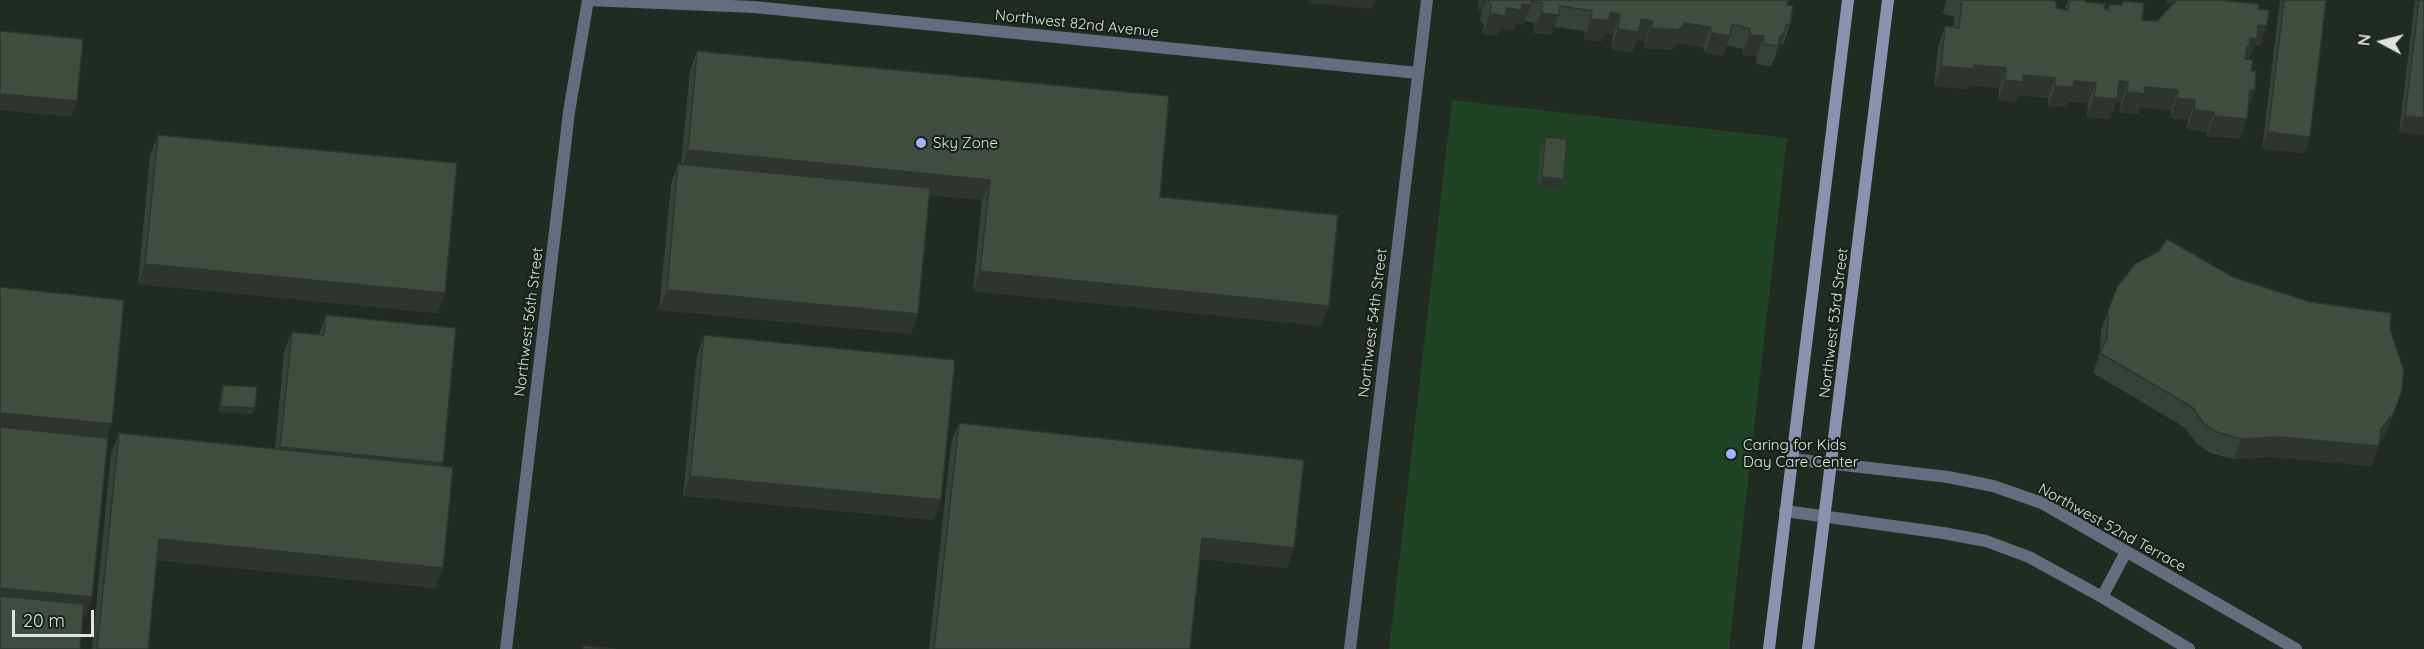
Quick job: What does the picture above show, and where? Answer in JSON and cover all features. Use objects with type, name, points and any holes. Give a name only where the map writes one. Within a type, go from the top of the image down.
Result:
[{"type":"street","name":"Northwest 82nd Avenue","points":[[588,0],[754,7],[1418,74]]},
{"type":"street","name":"Northwest 56th Street","points":[[506,649],[570,112],[588,0]]},
{"type":"street","name":"Northwest 54th Street","points":[[1350,649],[1427,0]]},
{"type":"street","name":"Northwest 53rd Street","points":[[1769,649],[1848,0]]},
{"type":"street","name":"Northwest 53rd Street","points":[[1808,649],[1888,0]]},
{"type":"street","name":"Northwest 52nd Terrace","points":[[1792,459],[1948,477],[1993,486],[2042,503],[2296,649]]},
{"type":"street","points":[[1785,511],[1986,541],[2029,557],[2189,649]]},
{"type":"street","points":[[2102,597],[2126,552]]},
{"type":"green space","points":[[1452,100],[1787,138],[1729,649],[1389,649]]},
{"type":"building","points":[[1488,0],[1788,0],[1787,5],[1793,6],[1790,25],[1786,24],[1785,33],[1780,36],[1778,46],[1763,44],[1764,36],[1750,35],[1750,29],[1732,24],[1730,36],[1712,33],[1710,27],[1684,23],[1680,30],[1651,28],[1653,21],[1641,19],[1639,32],[1618,29],[1620,14],[1610,12],[1609,21],[1591,19],[1592,11],[1560,6],[1559,15],[1541,13],[1542,3],[1531,1],[1531,5],[1522,4],[1521,10],[1506,8],[1505,16],[1490,14],[1491,5]]},
{"type":"building","points":[[1962,0],[2054,0],[2057,4],[2056,8],[2068,10],[2070,0],[2086,0],[2086,2],[2105,4],[2104,9],[2109,10],[2109,4],[2122,5],[2123,1],[2144,3],[2142,20],[2157,21],[2177,0],[2219,0],[2259,4],[2258,9],[2269,10],[2267,26],[2258,25],[2257,39],[2250,38],[2249,47],[2247,46],[2245,59],[2253,60],[2251,71],[2256,71],[2255,90],[2250,90],[2247,119],[2214,116],[2214,112],[2194,110],[2195,100],[2177,98],[2178,90],[2145,87],[2145,94],[2127,92],[2128,82],[2119,81],[2117,99],[2094,97],[2096,83],[2074,81],[2073,87],[2055,86],[2055,78],[2023,75],[2023,82],[2005,80],[2006,68],[1974,65],[1974,69],[1941,66],[1945,26],[1959,28]]},
{"type":"building","points":[[2284,0],[2326,0],[2310,137],[2268,132]]},
{"type":"building","points":[[2419,0],[2424,0],[2424,118],[2405,116]]},
{"type":"building","points":[[0,31],[83,39],[77,101],[0,94]]},
{"type":"building","points":[[697,51],[1169,96],[1160,197],[1338,215],[1329,306],[980,271],[990,180],[688,150]]},
{"type":"building","points":[[158,135],[457,163],[445,293],[145,264]]},
{"type":"building","points":[[1545,137],[1567,139],[1564,179],[1542,177]]},
{"type":"building","points":[[678,164],[930,188],[918,314],[667,290]]},
{"type":"building","points":[[2167,239],[2233,277],[2310,302],[2391,313],[2390,329],[2404,371],[2401,394],[2393,414],[2381,429],[2379,446],[2278,437],[2241,439],[2217,432],[2204,424],[2192,407],[2100,353],[2107,339],[2108,310],[2117,287],[2135,264],[2159,251]]},
{"type":"building","points":[[0,287],[124,300],[112,424],[0,413]]},
{"type":"building","points":[[326,315],[456,328],[443,463],[280,447],[292,332],[324,335]]},
{"type":"building","points":[[704,335],[955,360],[941,500],[690,476]]},
{"type":"building","points":[[223,385],[257,387],[255,408],[221,406]]},
{"type":"building","points":[[959,423],[1304,460],[1294,548],[1202,538],[1190,649],[934,649]]},
{"type":"building","points":[[0,427],[108,438],[92,597],[0,588]]},
{"type":"building","points":[[119,433],[453,467],[443,568],[159,539],[148,649],[97,649]]},
{"type":"building","points":[[0,596],[84,604],[80,649],[0,649]]},
{"type":"building","points":[[583,646],[615,649],[583,649]]},
{"type":"place","name":"Sky Zone","points":[[921,143]]},
{"type":"place","name":"Caring for Kids Day Care Center","points":[[1731,454]]}]
